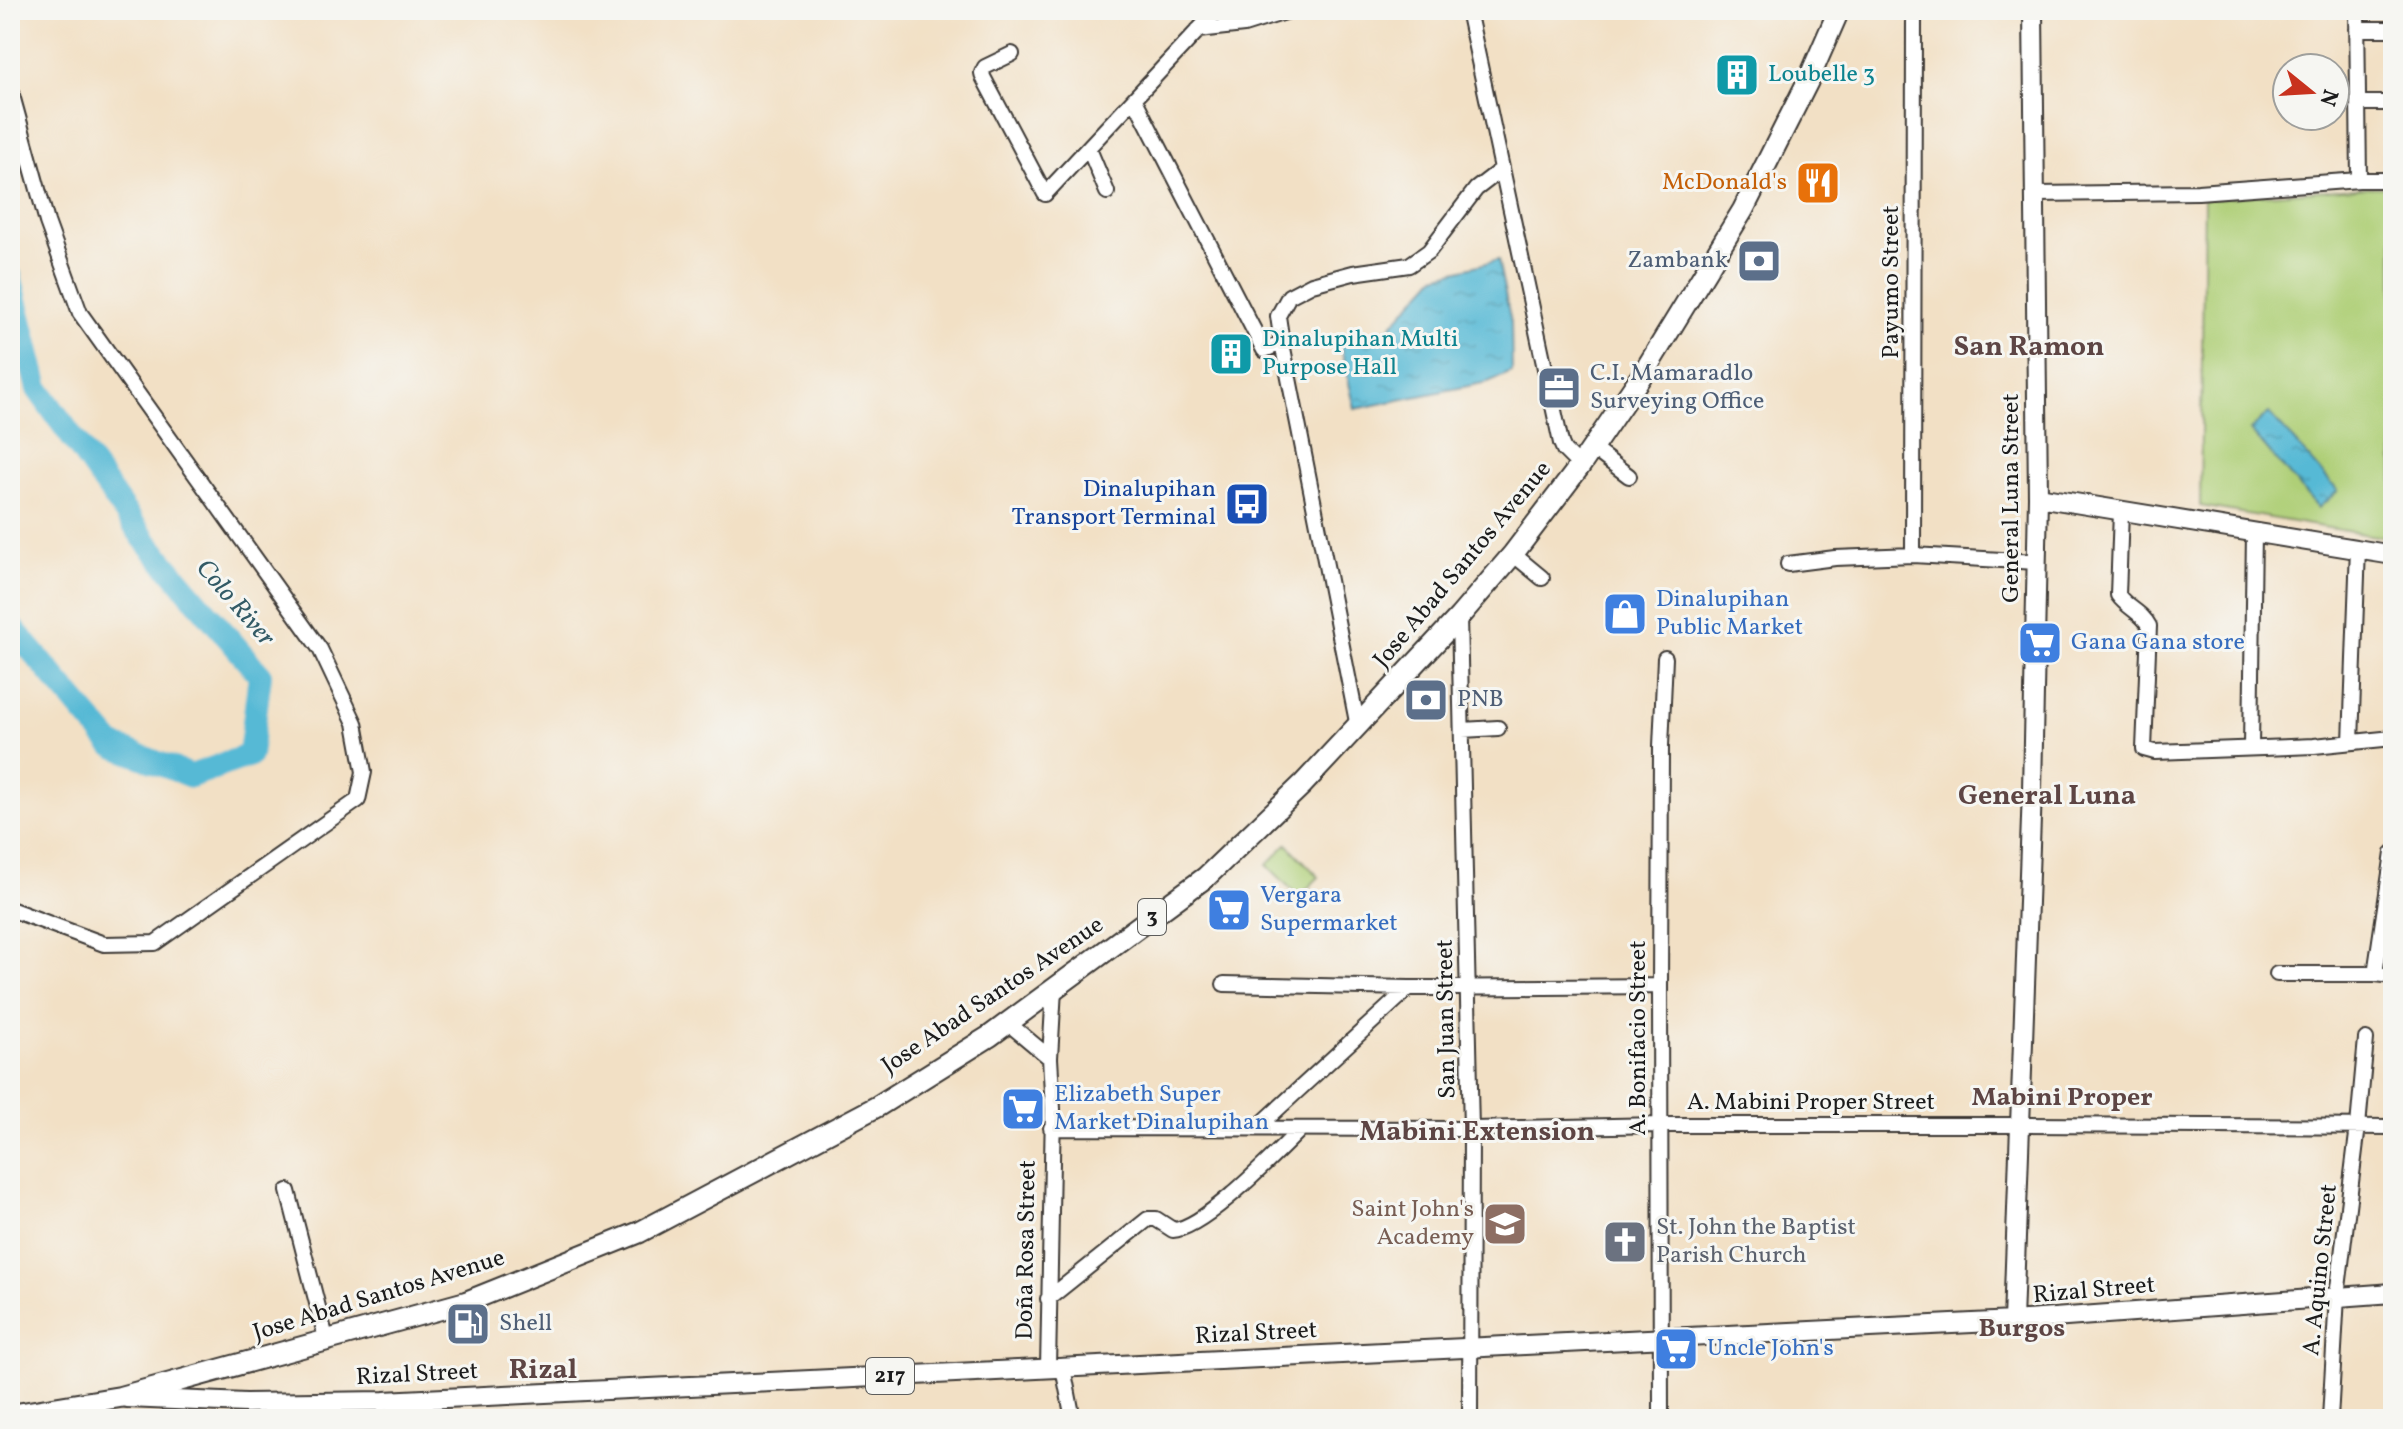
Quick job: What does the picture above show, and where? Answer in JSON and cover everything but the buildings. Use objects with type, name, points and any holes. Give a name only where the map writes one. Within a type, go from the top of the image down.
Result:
[{"type":"highway","name":"Jose Abad Santos Avenue","points":[[10,1415],[120,1397],[466,1302],[640,1232],[878,1106],[1008,1023],[1206,877],[1358,727],[1459,617],[1513,554],[1580,466],[1679,318],[1743,210],[1808,81],[1839,10]]},
{"type":"main road","name":"General Luna Street","points":[[2013,1321],[2022,1125],[2038,497],[2033,10]]},
{"type":"main road","points":[[2038,497],[2393,555]]},
{"type":"main road","name":"Rizal Street","points":[[120,1397],[194,1402],[324,1403],[2013,1321],[2393,1293]]},
{"type":"street","points":[[10,17],[11,10]]},
{"type":"street","points":[[1012,54],[985,67],[983,77],[1045,194],[1217,10]]},
{"type":"street","points":[[1198,30],[1244,25],[1292,10]]},
{"type":"street","points":[[1468,10],[1561,443],[1580,466]]},
{"type":"street","name":"Payumo Street","points":[[1913,555],[1914,10]]},
{"type":"street","points":[[2357,10],[2359,180]]},
{"type":"street","points":[[2357,29],[2393,29]]},
{"type":"street","points":[[10,88],[47,222],[80,313],[320,649],[355,723],[364,772],[358,800],[155,943],[104,944],[10,909]]},
{"type":"street","points":[[1135,100],[1264,350],[1282,343]]},
{"type":"street","points":[[2358,103],[2393,103]]},
{"type":"street","points":[[1089,149],[1107,192]]},
{"type":"street","points":[[1358,727],[1278,316],[1289,296],[1312,284],[1353,273],[1409,265],[1429,251],[1476,189],[1502,169]]},
{"type":"street","points":[[2035,194],[2198,192],[2393,180]]},
{"type":"street","points":[[1592,448],[1629,476]]},
{"type":"street","points":[[2121,511],[2118,595],[2149,626],[2144,749],[2155,752],[2314,746],[2393,738]]},
{"type":"street","points":[[2251,747],[2254,532]]},
{"type":"street","points":[[2351,742],[2358,548]]},
{"type":"street","points":[[1513,554],[1542,578]]},
{"type":"street","points":[[1788,564],[1835,558],[1913,555],[2037,562]]},
{"type":"street","name":"San Juan Street","points":[[1459,617],[1471,1129],[1470,1419]]},
{"type":"street","name":"A. Bonifacio Street","points":[[1661,1419],[1661,746],[1665,658]]},
{"type":"street","points":[[1462,730],[1498,728]]},
{"type":"street","points":[[2375,974],[2393,853]]},
{"type":"street","points":[[2277,974],[2393,976]]},
{"type":"street","points":[[1224,984],[1409,988],[1660,986]]},
{"type":"street","points":[[1257,1128],[1409,988]]},
{"type":"street","name":"Doña Rosa Street","points":[[1054,989],[1050,1058],[1048,1299],[1056,1368],[1073,1419]]},
{"type":"street","points":[[1008,1023],[1050,1058]]},
{"type":"street","name":"A. Aquino Street","points":[[2330,1419],[2337,1296],[2366,1039]]},
{"type":"street","name":"A. Mabini Proper Street","points":[[1051,1128],[1471,1129],[1661,1125],[2393,1127]]},
{"type":"street","points":[[1048,1299],[1148,1219],[1156,1219],[1173,1230],[1188,1226],[1233,1193],[1301,1129]]},
{"type":"street","points":[[288,1191],[327,1342]]},
{"type":"green space","points":[[2393,188],[2393,539],[2200,506],[2204,199]]},
{"type":"green space","points":[[1287,844],[1319,877],[1299,897],[1267,865]]},
{"type":"water","points":[[1498,260],[1511,322],[1512,372],[1488,382],[1355,409],[1340,344],[1389,328],[1436,276]]},
{"type":"water","points":[[2269,413],[2338,491],[2318,508],[2250,430]]},
{"type":"waterway","name":"Colo River","points":[[10,276],[38,389],[144,539],[260,675],[250,755],[191,776],[112,745],[10,625]]},
{"type":"place","name":"Loubelle 3","points":[[1737,75]]},
{"type":"place","name":"McDonald's","points":[[1818,183]]},
{"type":"place","name":"Zambank","points":[[1759,261]]},
{"type":"place","name":"Dinalupihan Multi Purpose Hall","points":[[1231,354]]},
{"type":"place","name":"C.I. Mamaradlo Surveying Office","points":[[1559,388]]},
{"type":"place","name":"Dinalupihan Transport Terminal","points":[[1247,504]]},
{"type":"place","name":"Dinalupihan Public Market","points":[[1625,614]]},
{"type":"place","name":"Gana Gana store","points":[[2040,643]]},
{"type":"place","name":"PNB","points":[[1426,700]]},
{"type":"place","name":"Vergara Supermarket","points":[[1229,910]]},
{"type":"place","name":"Elizabeth Super Market Dinalupihan","points":[[1023,1109]]},
{"type":"place","name":"Saint John's Academy","points":[[1505,1224]]},
{"type":"place","name":"St. John the Baptist Parish Church","points":[[1625,1242]]},
{"type":"place","name":"Shell","points":[[468,1324]]},
{"type":"place","name":"Uncle John's","points":[[1676,1349]]},
{"type":"district","name":"San Ramon","points":[[2029,347]]},
{"type":"district","name":"General Luna","points":[[2047,796]]},
{"type":"district","name":"Mabini Proper","points":[[2062,1098]]},
{"type":"district","name":"Mabini Extension","points":[[1477,1132]]},
{"type":"district","name":"Burgos","points":[[2022,1329]]},
{"type":"district","name":"Rizal","points":[[543,1370]]}]
